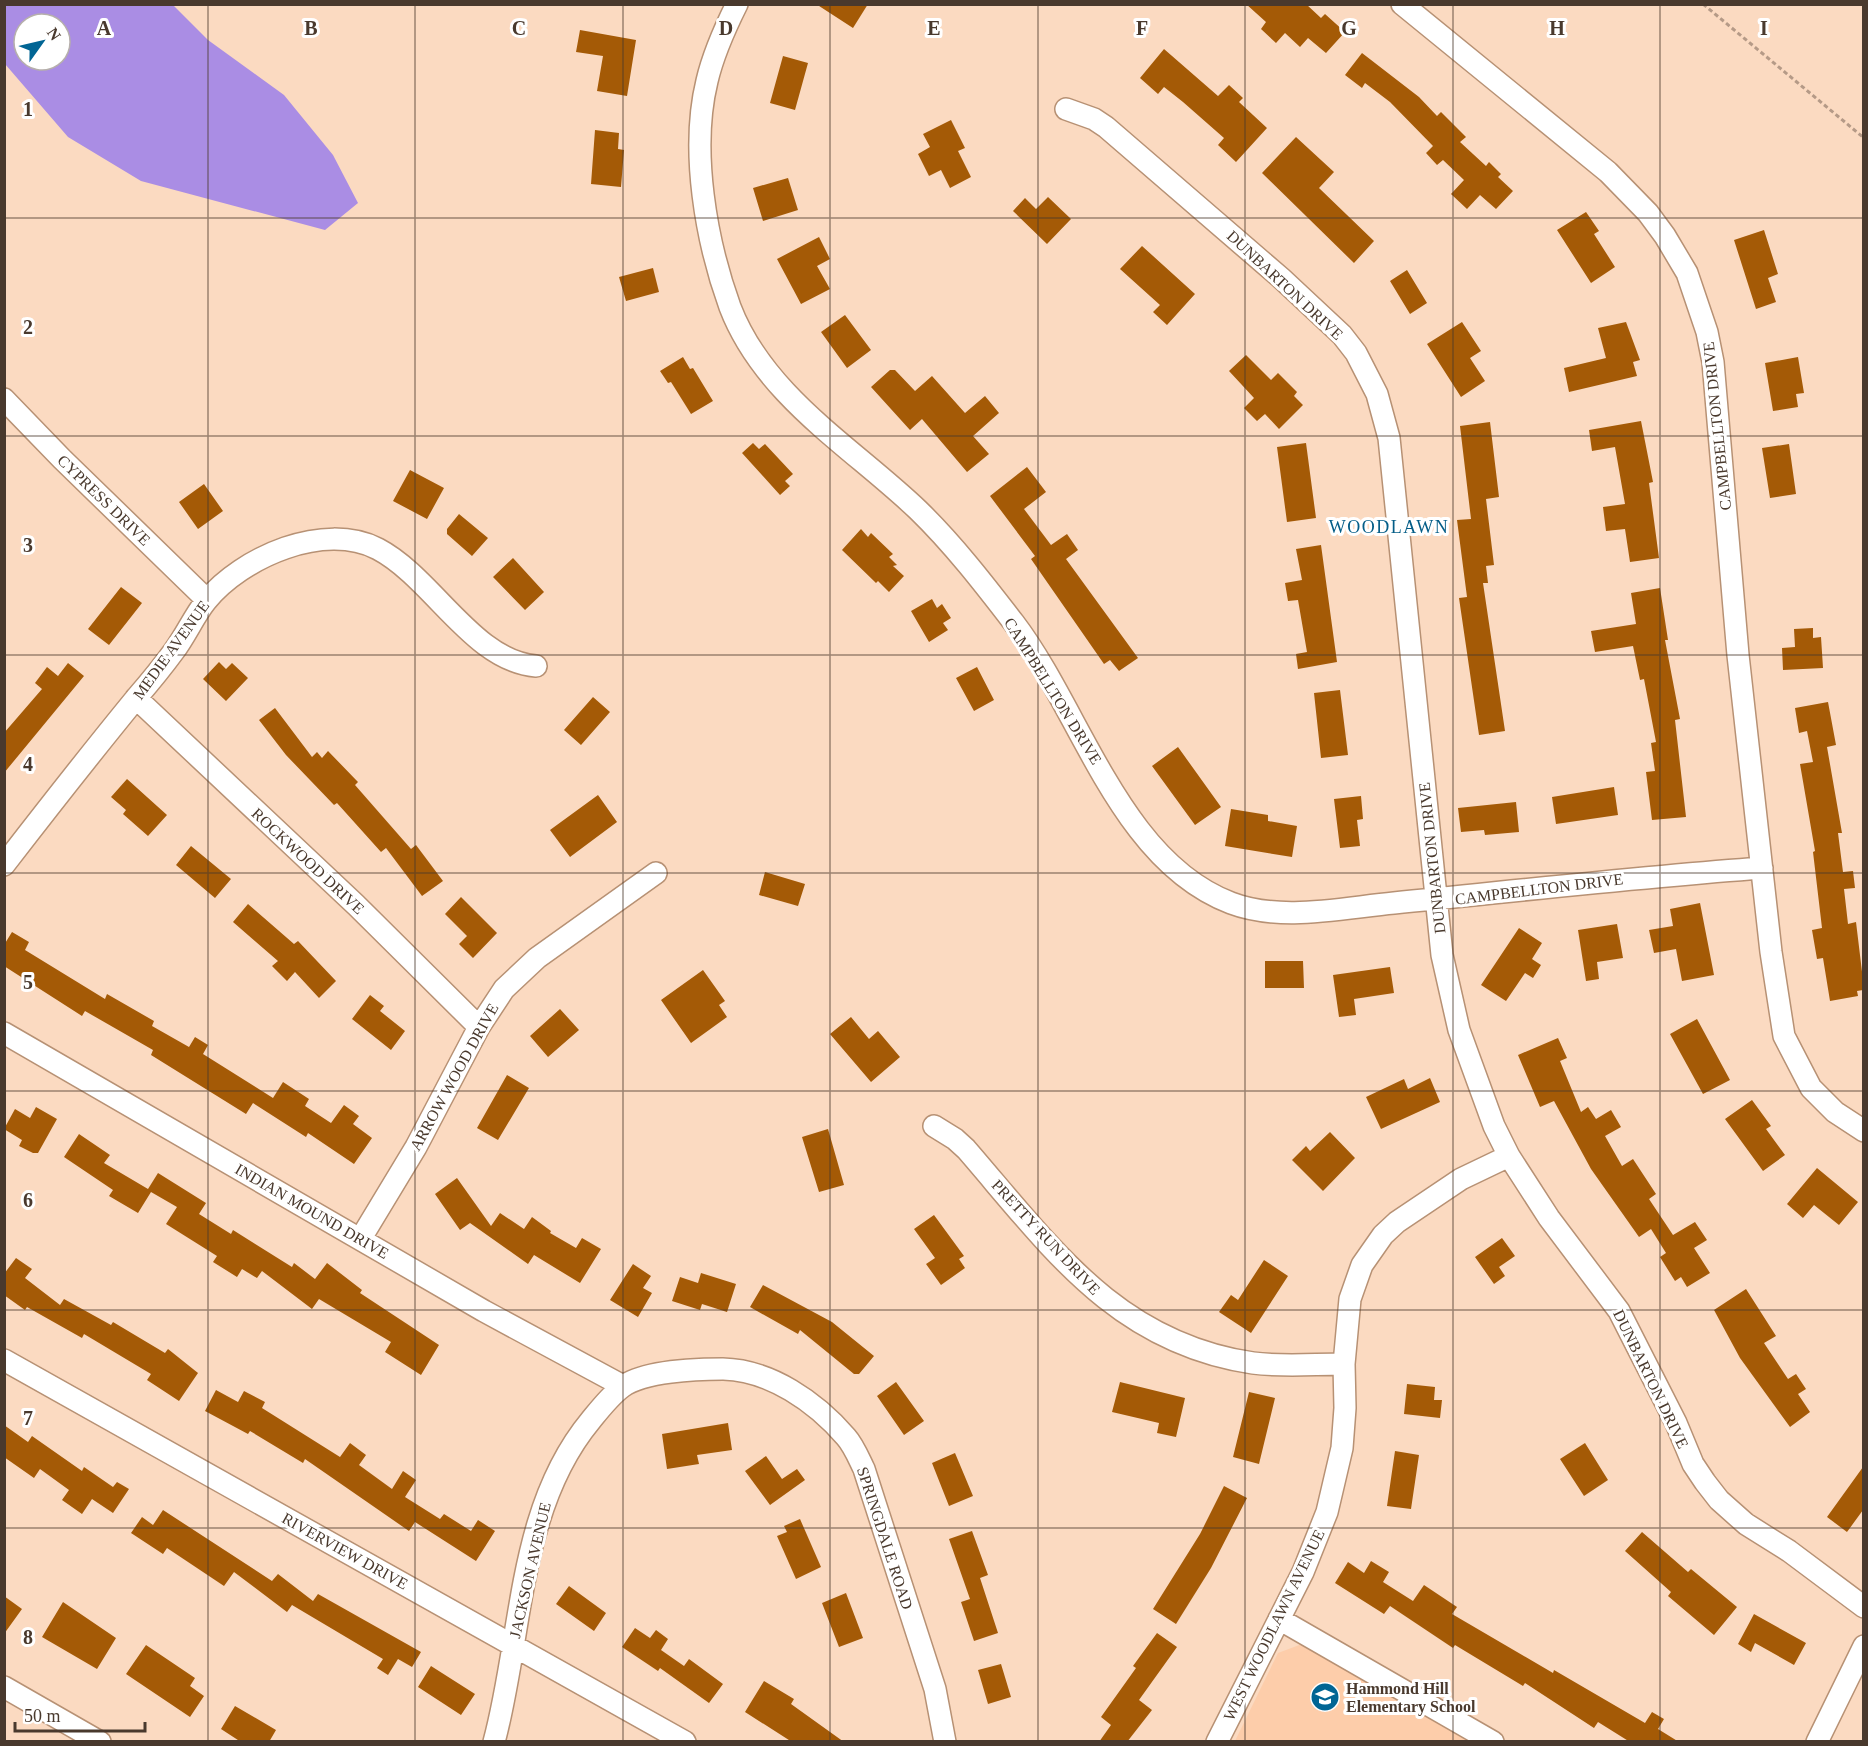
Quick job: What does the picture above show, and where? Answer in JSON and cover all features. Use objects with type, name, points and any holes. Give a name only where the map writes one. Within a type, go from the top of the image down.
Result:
[{"type":"street","name":"CAMPBELLTON DRIVE","points":[[737,4],[713,59],[703,103],[703,195],[710,243],[732,310],[759,358],[776,381],[794,401],[919,511],[1017,627],[1134,823],[1161,858],[1177,873],[1194,886],[1236,906],[1281,913],[1435,901],[1622,879],[1762,868]]},
{"type":"street","name":"CAMPBELLTON DRIVE","points":[[1402,4],[1629,192],[1665,236],[1687,273],[1707,332],[1715,382],[1738,655],[1771,952],[1784,1036],[1811,1088],[1835,1112],[1863,1131]]},
{"type":"street","name":"DUNBARTON DRIVE","points":[[1066,110],[1080,113],[1106,127],[1281,278],[1342,335],[1367,373],[1384,416],[1389,438],[1442,955],[1459,1030],[1481,1096],[1509,1156],[1549,1218],[1619,1311],[1676,1423],[1688,1454],[1705,1482],[1719,1500],[1746,1524],[1789,1551],[1863,1607]]},
{"type":"street","name":"CYPRESS DRIVE","points":[[4,399],[62,459],[207,600]]},
{"type":"street","name":"MEDIE AVENUE","points":[[4,865],[175,650],[207,600],[250,566],[287,545],[326,540],[378,549],[417,577],[500,657],[536,666]]},
{"type":"street","name":"ROCKWOOD DRIVE","points":[[136,698],[356,905],[479,1027]]},
{"type":"street","name":"ARROW WOOD DRIVE","points":[[361,1238],[416,1147],[479,1027],[497,998],[520,972],[656,873]]},
{"type":"street","name":"INDIAN MOUND DRIVE","points":[[4,1033],[484,1311],[623,1386]]},
{"type":"street","name":"PRETTY RUN DRIVE","points":[[934,1126],[966,1149],[1079,1276],[1110,1303],[1153,1332],[1198,1350],[1253,1363],[1344,1364]]},
{"type":"street","name":"WEST WOODLAWN AVENUE","points":[[1217,1742],[1316,1542],[1336,1480],[1346,1408],[1344,1364],[1350,1299],[1362,1265],[1372,1249],[1397,1222],[1461,1179],[1509,1156]]},
{"type":"street","name":"RIVERVIEW DRIVE","points":[[4,1360],[685,1742]]},
{"type":"street","name":"SPRINGDALE ROAD","points":[[623,1386],[656,1375],[684,1370],[744,1370],[769,1378],[800,1397],[848,1438],[864,1469],[935,1689],[945,1742]]},
{"type":"street","name":"JACKSON AVENUE","points":[[494,1742],[502,1715],[512,1644],[540,1517],[556,1472],[584,1428],[623,1386]]},
{"type":"street","points":[[1279,1618],[1493,1742]]},
{"type":"street","points":[[1817,1742],[1863,1646]]},
{"type":"street","points":[[4,1687],[100,1742]]},
{"type":"path","points":[[1703,4],[1863,138]]},
{"type":"shaded area","points":[[4,5],[173,5],[208,40],[284,95],[333,155],[358,203],[325,230],[141,181],[68,137],[5,64]]},
{"type":"shaded area","name":"Hammond Hill Elementary School","points":[[1302,1644],[1470,1741],[1235,1741],[1278,1653]]},
{"type":"building","points":[[816,4],[868,4],[853,28]]},
{"type":"building","points":[[1246,4],[1306,4],[1321,18],[1325,14],[1345,32],[1326,53],[1308,38],[1300,47],[1285,33],[1276,43],[1261,29],[1266,22]]},
{"type":"building","points":[[580,30],[636,40],[627,96],[597,91],[603,56],[576,52]]},
{"type":"building","points":[[1164,49],[1218,96],[1229,85],[1243,98],[1239,102],[1267,128],[1236,162],[1218,145],[1224,138],[1183,102],[1164,87],[1158,94],[1140,78]]},
{"type":"building","points":[[1362,53],[1419,97],[1437,116],[1441,112],[1466,137],[1460,142],[1486,166],[1489,162],[1501,174],[1498,177],[1513,191],[1496,209],[1480,195],[1467,209],[1451,194],[1464,180],[1443,160],[1437,165],[1426,153],[1433,146],[1390,102],[1365,83],[1362,88],[1345,75]]},
{"type":"building","points":[[783,56],[808,63],[795,110],[770,103]]},
{"type":"building","points":[[951,120],[965,148],[958,151],[971,177],[950,188],[941,170],[929,176],[918,154],[930,147],[923,134]]},
{"type":"building","points":[[595,130],[619,133],[618,149],[624,150],[621,187],[591,184]]},
{"type":"building","points":[[1296,137],[1334,172],[1319,188],[1374,241],[1354,263],[1262,173]]},
{"type":"building","points":[[788,178],[798,210],[763,221],[753,188]]},
{"type":"building","points":[[1048,197],[1071,219],[1047,244],[1013,211],[1025,198],[1036,209]]},
{"type":"building","points":[[1586,212],[1599,231],[1594,234],[1615,267],[1591,283],[1557,230]]},
{"type":"building","points":[[1764,230],[1778,274],[1768,278],[1776,302],[1756,309],[1734,240]]},
{"type":"building","points":[[819,237],[830,259],[817,266],[830,289],[801,304],[777,259]]},
{"type":"building","points":[[1142,246],[1195,294],[1167,325],[1153,312],[1160,305],[1120,269]]},
{"type":"building","points":[[653,268],[659,292],[626,301],[619,277]]},
{"type":"building","points":[[1407,270],[1427,303],[1410,314],[1390,281]]},
{"type":"building","points":[[845,315],[871,350],[847,368],[821,332]]},
{"type":"building","points":[[1462,322],[1481,351],[1470,358],[1485,381],[1461,397],[1427,344]]},
{"type":"building","points":[[1626,322],[1640,360],[1633,362],[1637,376],[1569,392],[1564,368],[1606,358],[1598,328]]},
{"type":"building","points":[[1246,355],[1271,380],[1278,373],[1297,392],[1294,396],[1303,405],[1279,429],[1265,414],[1257,421],[1244,408],[1254,398],[1229,371]]},
{"type":"building","points":[[683,357],[690,369],[693,368],[713,401],[691,414],[671,382],[668,383],[660,371]]},
{"type":"building","points":[[1798,357],[1804,393],[1796,394],[1798,407],[1773,411],[1765,363]]},
{"type":"building","points":[[890,370],[895,370],[915,391],[932,376],[965,413],[985,396],[999,413],[973,436],[989,454],[967,472],[922,419],[910,430],[871,387]]},
{"type":"building","points":[[1641,421],[1653,482],[1649,483],[1659,558],[1630,562],[1625,529],[1606,531],[1603,507],[1625,504],[1615,447],[1592,451],[1589,430]]},
{"type":"building","points":[[1490,422],[1499,497],[1486,499],[1494,565],[1486,566],[1488,583],[1483,583],[1505,731],[1479,735],[1459,598],[1467,597],[1457,520],[1471,519],[1460,426]]},
{"type":"building","points":[[753,443],[759,449],[765,444],[793,474],[785,481],[790,486],[780,495],[742,453]]},
{"type":"building","points":[[1306,443],[1316,518],[1287,522],[1277,447]]},
{"type":"building","points":[[1789,444],[1796,494],[1770,498],[1762,448]]},
{"type":"building","points":[[1027,467],[1046,492],[1024,509],[1051,545],[1067,534],[1078,550],[1066,559],[1138,658],[1119,671],[1110,660],[1104,664],[1031,559],[1035,556],[990,496]]},
{"type":"building","points":[[410,470],[444,488],[427,519],[393,501]]},
{"type":"building","points":[[204,484],[223,511],[198,529],[179,502]]},
{"type":"building","points":[[459,514],[488,538],[472,556],[447,534],[447,529]]},
{"type":"building","points":[[861,529],[868,537],[871,533],[893,554],[889,557],[897,565],[893,566],[904,576],[889,592],[878,581],[876,583],[842,550]]},
{"type":"building","points":[[1321,545],[1337,662],[1298,669],[1296,654],[1307,652],[1298,600],[1288,601],[1285,583],[1302,580],[1296,549]]},
{"type":"building","points":[[513,558],[544,592],[525,610],[493,577]]},
{"type":"building","points":[[121,587],[142,603],[109,645],[88,629]]},
{"type":"building","points":[[1660,588],[1668,640],[1665,640],[1680,719],[1675,720],[1686,817],[1652,820],[1646,772],[1655,771],[1651,743],[1656,742],[1644,679],[1640,680],[1633,646],[1595,652],[1591,631],[1636,624],[1631,593]]},
{"type":"building","points":[[932,599],[937,608],[942,604],[951,618],[943,623],[948,630],[929,642],[911,611]]},
{"type":"building","points":[[1813,628],[1813,638],[1821,637],[1823,668],[1783,670],[1782,648],[1795,647],[1794,629]]},
{"type":"building","points":[[219,662],[226,669],[232,663],[248,678],[226,701],[203,679]]},
{"type":"building","points":[[68,663],[84,676],[4,773],[4,733],[42,689],[35,683],[47,667],[58,676]]},
{"type":"building","points":[[977,667],[994,700],[974,711],[956,678]]},
{"type":"building","points":[[1340,690],[1348,755],[1321,758],[1314,693]]},
{"type":"building","points":[[593,697],[610,712],[581,745],[564,730]]},
{"type":"building","points":[[1828,702],[1836,745],[1827,747],[1842,833],[1838,833],[1843,872],[1853,871],[1855,888],[1844,889],[1848,924],[1856,922],[1863,980],[1863,990],[1857,991],[1858,996],[1830,1001],[1823,958],[1817,959],[1812,930],[1822,928],[1813,852],[1815,851],[1800,764],[1813,762],[1807,731],[1799,733],[1795,708]]},
{"type":"building","points":[[275,708],[312,757],[317,752],[322,758],[328,751],[358,782],[355,785],[411,849],[416,845],[443,881],[422,896],[386,848],[381,852],[337,803],[334,805],[286,755],[259,720]]},
{"type":"building","points":[[1178,747],[1221,807],[1195,825],[1152,766]]},
{"type":"building","points":[[127,779],[167,815],[148,836],[123,814],[126,810],[111,797]]},
{"type":"building","points":[[1614,787],[1618,815],[1556,824],[1552,797]]},
{"type":"building","points":[[598,795],[617,822],[570,857],[550,830]]},
{"type":"building","points":[[1361,796],[1363,819],[1357,820],[1360,846],[1340,848],[1334,799]]},
{"type":"building","points":[[1516,802],[1519,832],[1485,835],[1484,830],[1461,832],[1458,808]]},
{"type":"building","points":[[1231,809],[1268,815],[1268,821],[1297,826],[1292,857],[1225,846]]},
{"type":"building","points":[[191,846],[231,879],[215,898],[176,865]]},
{"type":"building","points":[[765,872],[805,884],[798,906],[759,895]]},
{"type":"building","points":[[461,897],[497,933],[473,958],[459,944],[467,936],[445,914]]},
{"type":"building","points":[[1700,903],[1714,975],[1682,981],[1676,949],[1654,953],[1649,930],[1673,926],[1670,909]]},
{"type":"building","points":[[248,904],[294,944],[298,941],[336,981],[319,998],[295,972],[287,981],[272,966],[278,961],[233,922]]},
{"type":"building","points":[[1617,924],[1623,958],[1597,962],[1599,979],[1586,981],[1578,930]]},
{"type":"building","points":[[1519,928],[1542,943],[1532,959],[1541,965],[1533,978],[1525,973],[1506,1001],[1481,985]]},
{"type":"building","points":[[12,932],[29,942],[25,950],[105,999],[107,994],[154,1021],[152,1026],[189,1047],[195,1037],[208,1045],[203,1054],[273,1098],[283,1082],[309,1099],[305,1106],[331,1123],[344,1105],[359,1116],[353,1124],[372,1138],[354,1164],[308,1133],[306,1137],[253,1103],[246,1114],[151,1055],[153,1050],[85,1011],[82,1016],[4,966],[4,945]]},
{"type":"building","points":[[1265,961],[1303,961],[1304,988],[1265,988]]},
{"type":"building","points":[[1390,967],[1394,993],[1354,999],[1356,1015],[1339,1017],[1333,975]]},
{"type":"building","points":[[703,970],[725,1001],[719,1005],[727,1017],[691,1043],[661,1000]]},
{"type":"building","points":[[370,995],[384,1006],[380,1011],[405,1031],[391,1050],[352,1019]]},
{"type":"building","points":[[560,1009],[579,1030],[548,1057],[530,1036]]},
{"type":"building","points":[[851,1017],[869,1039],[878,1031],[900,1057],[871,1082],[830,1034]]},
{"type":"building","points":[[1697,1019],[1730,1080],[1703,1094],[1670,1034]]},
{"type":"building","points":[[1558,1038],[1567,1058],[1560,1061],[1581,1112],[1588,1107],[1596,1119],[1611,1110],[1621,1127],[1605,1136],[1622,1166],[1633,1159],[1656,1194],[1649,1199],[1673,1235],[1695,1222],[1707,1240],[1694,1248],[1710,1273],[1687,1287],[1681,1277],[1675,1281],[1660,1257],[1666,1253],[1651,1229],[1639,1237],[1591,1169],[1554,1101],[1540,1107],[1518,1055]]},
{"type":"building","points":[[507,1075],[529,1088],[498,1140],[477,1128]]},
{"type":"building","points":[[1430,1078],[1440,1102],[1381,1129],[1366,1097],[1404,1079],[1408,1089]]},
{"type":"building","points":[[1752,1100],[1771,1126],[1766,1129],[1785,1155],[1763,1171],[1725,1119]]},
{"type":"building","points":[[36,1107],[57,1119],[38,1153],[33,1153],[19,1146],[22,1140],[4,1129],[15,1109],[30,1118]]},
{"type":"building","points":[[828,1129],[844,1185],[819,1192],[802,1137]]},
{"type":"building","points":[[1330,1132],[1355,1158],[1323,1191],[1292,1160],[1306,1146],[1310,1151]]},
{"type":"building","points":[[79,1134],[110,1155],[104,1163],[148,1189],[158,1173],[206,1203],[199,1214],[231,1234],[233,1230],[292,1267],[294,1263],[315,1279],[327,1263],[362,1290],[360,1293],[439,1345],[421,1375],[385,1352],[391,1342],[319,1299],[312,1309],[262,1271],[257,1278],[242,1269],[237,1277],[213,1262],[217,1256],[166,1224],[177,1207],[151,1192],[138,1213],[109,1196],[113,1190],[64,1157]]},
{"type":"building","points":[[1817,1168],[1858,1202],[1839,1225],[1814,1205],[1803,1218],[1787,1204]]},
{"type":"building","points":[[457,1178],[491,1226],[500,1213],[524,1229],[532,1217],[551,1231],[550,1233],[576,1248],[582,1238],[601,1249],[580,1283],[534,1255],[528,1264],[470,1223],[460,1230],[435,1194]]},
{"type":"building","points":[[934,1215],[964,1256],[959,1259],[965,1268],[941,1285],[926,1264],[935,1258],[914,1229]]},
{"type":"building","points":[[1502,1238],[1515,1256],[1499,1267],[1505,1276],[1494,1284],[1475,1257]]},
{"type":"building","points":[[16,1258],[32,1269],[25,1278],[60,1305],[64,1299],[111,1325],[113,1322],[165,1353],[168,1349],[198,1373],[179,1401],[147,1380],[151,1374],[84,1334],[82,1338],[27,1307],[25,1310],[4,1295],[4,1274]]},
{"type":"building","points":[[1264,1260],[1288,1276],[1251,1333],[1219,1312],[1231,1295],[1238,1300]]},
{"type":"building","points":[[633,1264],[651,1276],[643,1288],[652,1293],[638,1317],[610,1300]]},
{"type":"building","points":[[701,1273],[736,1284],[727,1312],[702,1304],[700,1310],[672,1301],[680,1277],[698,1283]]},
{"type":"building","points":[[763,1285],[832,1322],[874,1356],[859,1374],[854,1374],[800,1330],[798,1334],[750,1307]]},
{"type":"building","points":[[1746,1289],[1776,1336],[1764,1343],[1788,1379],[1796,1374],[1806,1389],[1798,1394],[1810,1412],[1790,1427],[1740,1358],[1714,1310]]},
{"type":"building","points":[[896,1382],[924,1421],[904,1435],[877,1396]]},
{"type":"building","points":[[1120,1382],[1185,1398],[1176,1437],[1157,1433],[1159,1423],[1112,1412]]},
{"type":"building","points":[[1407,1384],[1435,1387],[1434,1400],[1442,1400],[1440,1418],[1404,1414]]},
{"type":"building","points":[[216,1390],[238,1402],[244,1391],[265,1402],[262,1408],[340,1457],[350,1443],[366,1455],[359,1465],[392,1489],[403,1471],[416,1480],[405,1497],[440,1519],[444,1514],[471,1531],[478,1520],[495,1531],[476,1561],[415,1522],[409,1531],[305,1459],[303,1463],[250,1431],[248,1434],[205,1411]]},
{"type":"building","points":[[1249,1392],[1275,1398],[1259,1464],[1233,1457]]},
{"type":"building","points":[[728,1423],[732,1450],[697,1455],[699,1464],[667,1469],[662,1434]]},
{"type":"building","points":[[4,1425],[28,1442],[32,1436],[82,1471],[84,1467],[113,1487],[117,1482],[129,1489],[113,1513],[92,1499],[82,1514],[62,1500],[69,1490],[40,1469],[34,1478],[4,1457]]},
{"type":"building","points":[[1585,1443],[1608,1480],[1584,1496],[1560,1459]]},
{"type":"building","points":[[1395,1451],[1419,1455],[1411,1509],[1387,1506]]},
{"type":"building","points":[[955,1453],[973,1496],[949,1506],[932,1463]]},
{"type":"building","points":[[766,1456],[782,1479],[797,1469],[805,1480],[770,1505],[745,1471]]},
{"type":"building","points":[[1863,1467],[1863,1510],[1847,1532],[1827,1517]]},
{"type":"building","points":[[1224,1486],[1247,1498],[1211,1568],[1176,1624],[1153,1609],[1200,1534]]},
{"type":"building","points":[[163,1510],[272,1581],[278,1574],[313,1601],[318,1594],[421,1652],[412,1667],[398,1659],[388,1675],[377,1668],[383,1659],[292,1605],[287,1612],[234,1572],[224,1586],[167,1548],[163,1554],[131,1533],[142,1517],[153,1525]]},
{"type":"building","points":[[800,1519],[821,1567],[796,1579],[777,1536],[787,1532],[784,1526]]},
{"type":"building","points":[[972,1531],[988,1575],[980,1578],[998,1633],[974,1641],[961,1602],[970,1599],[949,1539]]},
{"type":"building","points":[[1642,1532],[1688,1572],[1691,1569],[1737,1607],[1714,1635],[1668,1596],[1671,1592],[1625,1551]]},
{"type":"building","points":[[1371,1561],[1389,1572],[1383,1582],[1413,1601],[1424,1585],[1457,1607],[1452,1614],[1553,1673],[1554,1670],[1645,1723],[1652,1712],[1664,1719],[1658,1729],[1679,1742],[1630,1742],[1598,1722],[1594,1728],[1525,1683],[1523,1686],[1455,1645],[1453,1648],[1390,1606],[1384,1614],[1335,1583],[1348,1562],[1364,1573]]},
{"type":"building","points":[[569,1586],[606,1613],[594,1631],[556,1604]]},
{"type":"building","points":[[846,1593],[863,1638],[839,1647],[822,1603]]},
{"type":"building","points":[[4,1596],[22,1609],[4,1634]]},
{"type":"building","points":[[63,1602],[116,1638],[97,1669],[42,1637]]},
{"type":"building","points":[[1754,1614],[1806,1643],[1794,1665],[1755,1643],[1751,1652],[1738,1644]]},
{"type":"building","points":[[635,1628],[650,1638],[656,1630],[668,1639],[661,1650],[684,1666],[689,1659],[723,1684],[709,1703],[660,1668],[658,1671],[622,1647]]},
{"type":"building","points":[[1157,1633],[1177,1647],[1139,1700],[1152,1710],[1127,1742],[1099,1742],[1111,1725],[1101,1717],[1136,1668],[1133,1666]]},
{"type":"building","points":[[146,1645],[195,1678],[190,1686],[204,1696],[190,1717],[126,1674]]},
{"type":"building","points":[[1001,1664],[1011,1697],[988,1704],[978,1670]]},
{"type":"building","points":[[431,1666],[475,1694],[461,1715],[418,1687]]},
{"type":"building","points":[[764,1681],[794,1699],[791,1704],[844,1742],[792,1742],[745,1712]]},
{"type":"building","points":[[235,1706],[276,1730],[269,1742],[241,1742],[221,1729]]},
{"type":"place","name":"Hammond Hill Elementary School","points":[[1325,1697]]},
{"type":"district","name":"WOODLAWN","points":[[1389,527]]}]
